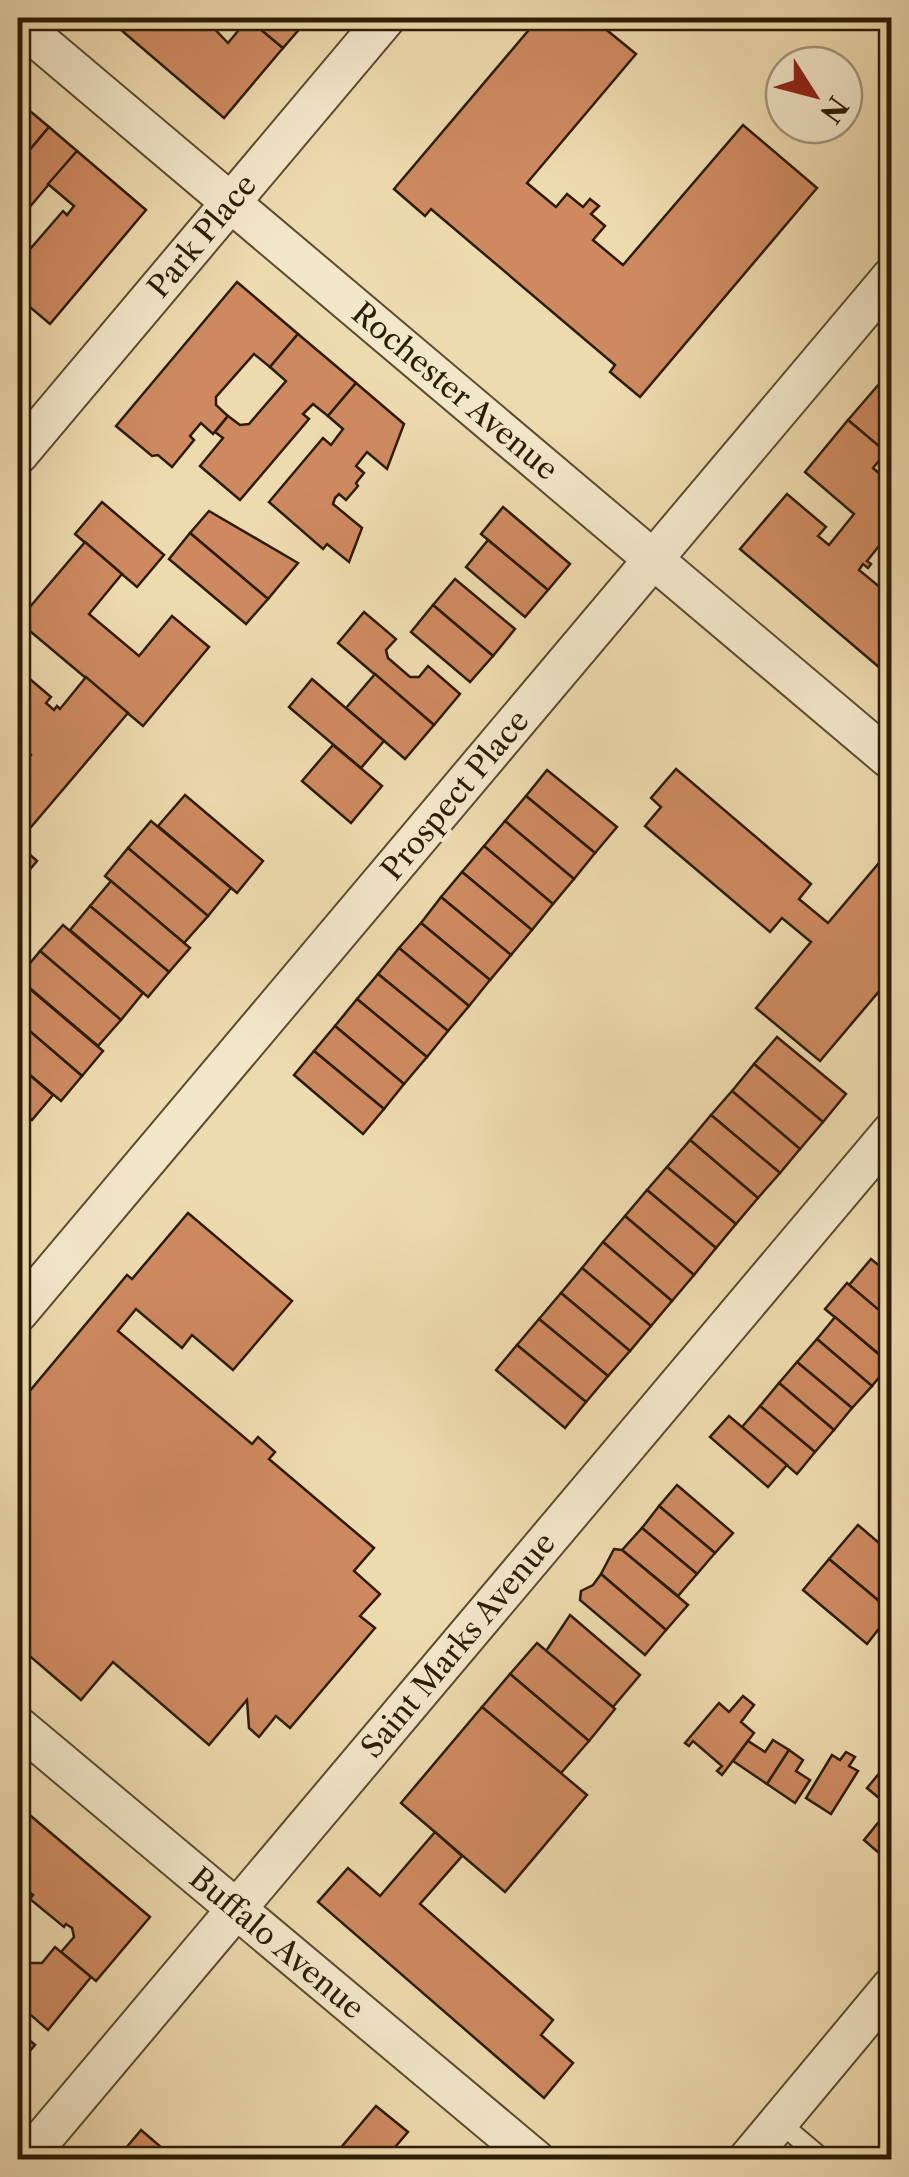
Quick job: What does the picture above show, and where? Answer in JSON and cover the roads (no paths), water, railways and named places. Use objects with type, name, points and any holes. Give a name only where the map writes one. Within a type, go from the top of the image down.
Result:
[{"type":"street","name":"Park Place","points":[[18,455],[386,18]]},
{"type":"street","name":"Rochester Avenue","points":[[18,23],[892,761]]},
{"type":"street","name":"Prospect Place","points":[[18,1313],[892,276]]},
{"type":"street","name":"Saint Marks Avenue","points":[[25,2160],[892,1132]]},
{"type":"street","name":"Buffalo Avenue","points":[[18,1726],[536,2160]]},
{"type":"street","points":[[747,2160],[892,1986]]},
{"type":"lane","points":[[779,2122],[824,2160]]}]
